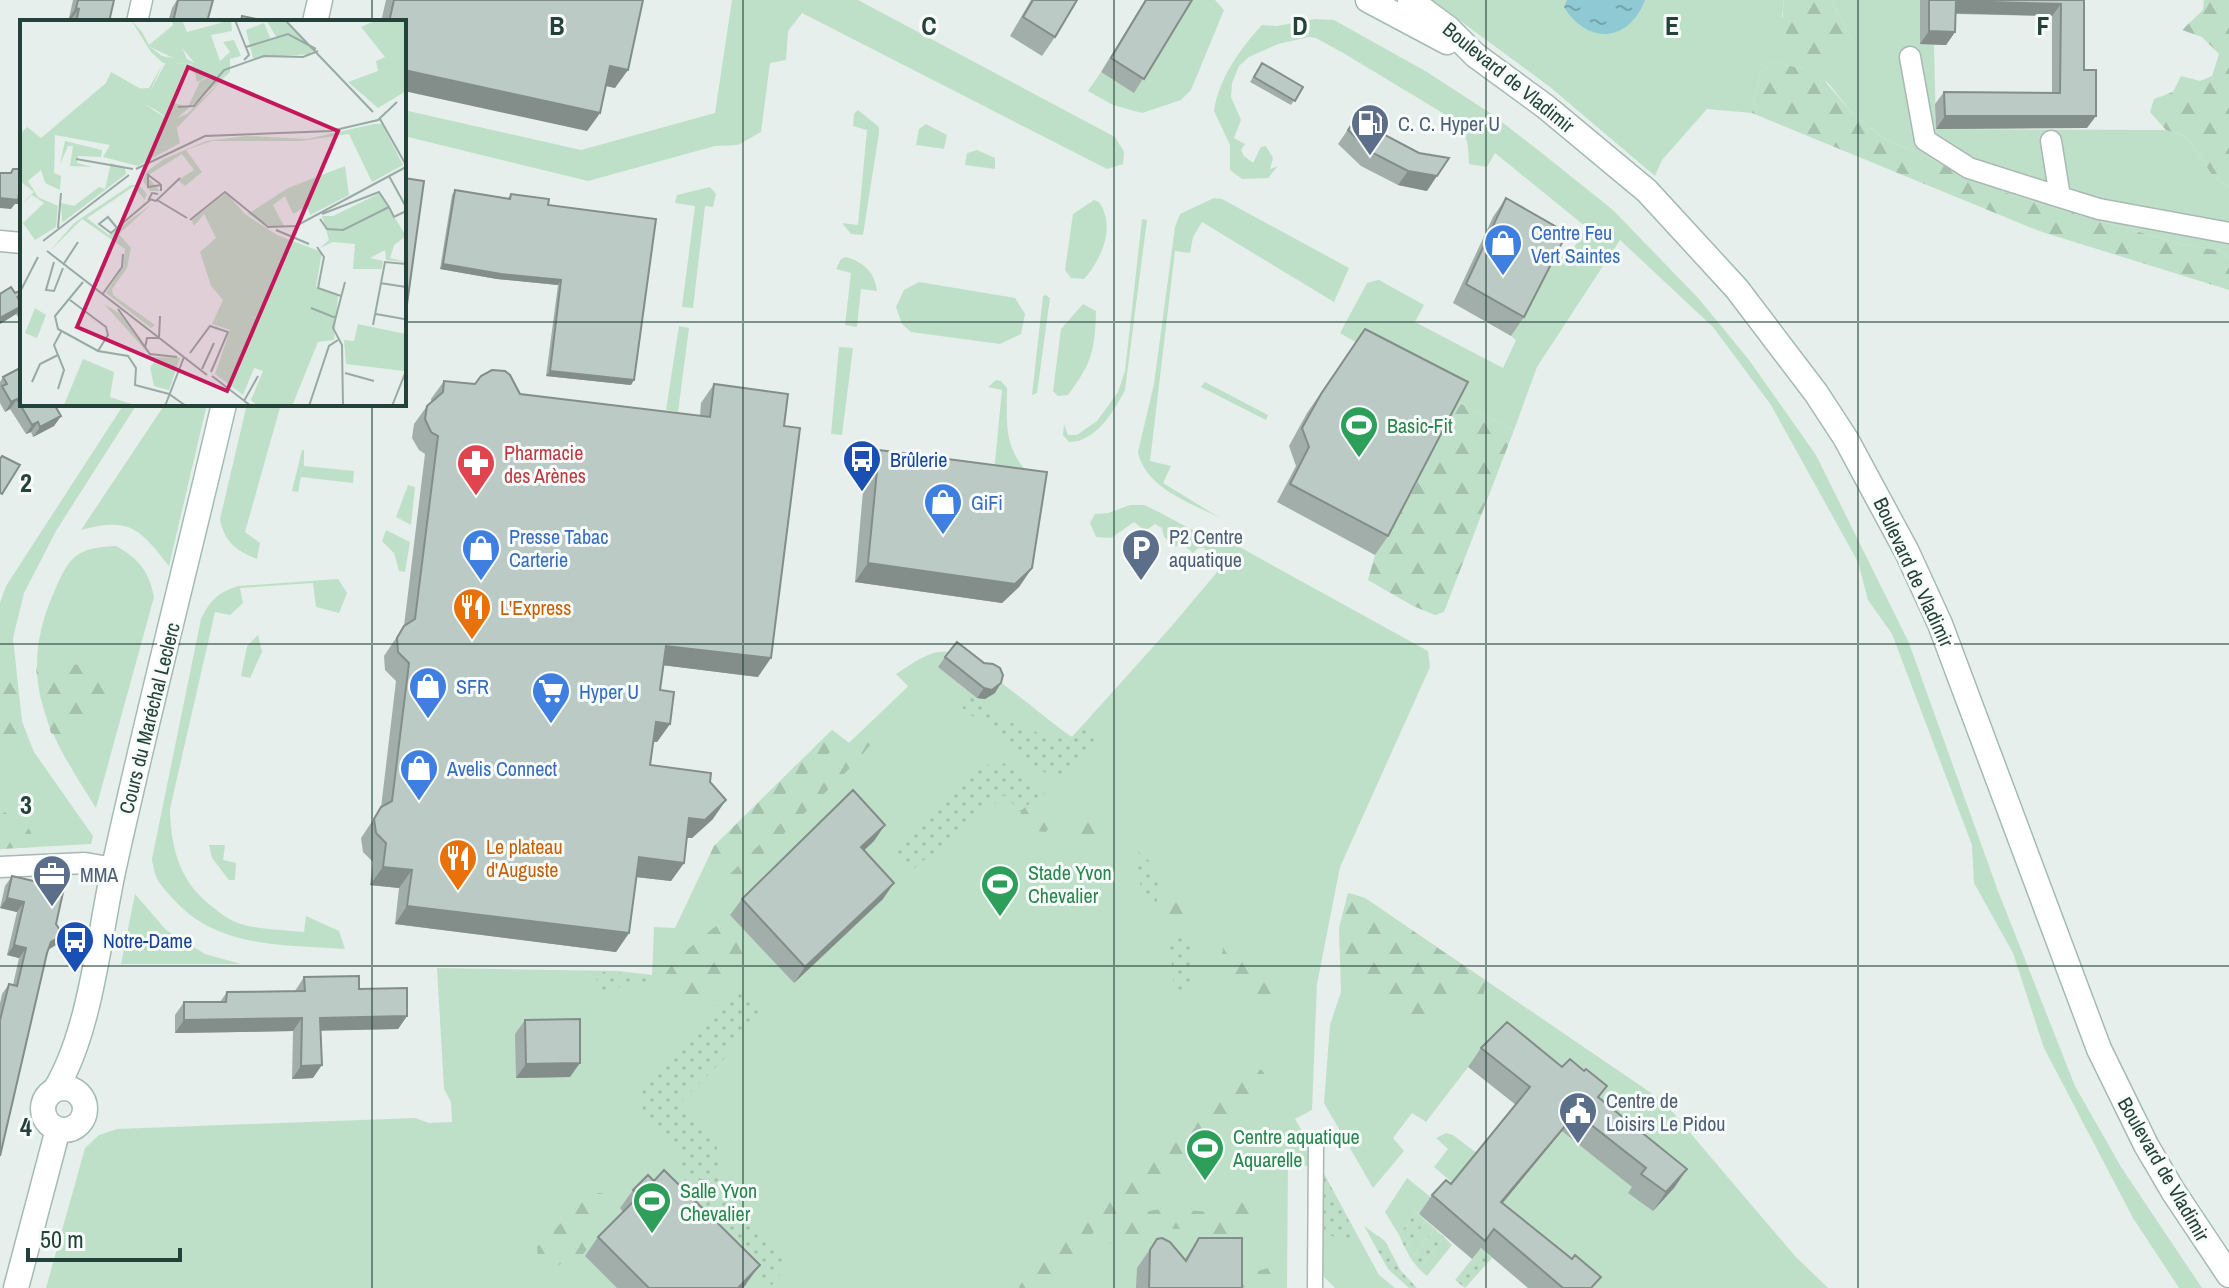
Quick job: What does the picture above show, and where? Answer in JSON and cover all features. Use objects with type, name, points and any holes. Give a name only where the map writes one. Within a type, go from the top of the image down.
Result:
[{"type":"main road","points":[[315,20],[320,0]]},
{"type":"main road","points":[[1368,0],[1475,55]]},
{"type":"main road","name":"Boulevard de Vladimir","points":[[1410,0],[1448,28],[1475,55],[1614,161],[1683,228],[1780,344],[1846,439],[1895,527],[1940,624],[2105,1063],[2166,1179],[2229,1275]]},
{"type":"main road","name":"Cours du Maréchal Leclerc","points":[[55,1090],[66,1071],[79,1034],[114,868],[224,406]]},
{"type":"main road","name":"Cours du Maréchal Leclerc","points":[[79,1034],[81,1096]]},
{"type":"main road","points":[[69,1088],[81,1096],[85,1112],[80,1123],[70,1129],[58,1129],[47,1120],[45,1100],[55,1090],[69,1088]]},
{"type":"main road","points":[[16,1288],[58,1129]]},
{"type":"street","points":[[137,20],[142,0]]},
{"type":"street","points":[[1910,57],[1925,140],[1969,168],[2099,209],[2229,233]]},
{"type":"street","points":[[2051,141],[2060,197]]},
{"type":"street","points":[[0,241],[20,243]]},
{"type":"street","points":[[0,867],[85,863],[114,868]]},
{"type":"street","points":[[1315,1288],[1316,1145]]},
{"type":"green space","points":[[732,0],[858,0],[1115,137],[1124,152],[1123,164],[1107,169],[802,13],[788,31],[786,60],[770,63],[761,132],[738,145],[715,146],[588,181],[406,136],[406,110],[581,150],[715,113]]},
{"type":"green space","points":[[1191,0],[1215,0],[1224,10],[1191,90],[1181,100],[1142,113],[1113,105],[1088,91],[1101,72],[1134,92]]},
{"type":"green space","points":[[1432,0],[1784,0],[1782,17],[1852,40],[1831,0],[1920,0],[1920,43],[1934,45],[1936,129],[2166,130],[2187,137],[2212,175],[2229,187],[2229,258],[2222,251],[2181,244],[2016,197],[1883,138],[1853,114],[1828,83],[1804,69],[1773,62],[1760,73],[1752,113],[1707,109],[1662,160],[1655,176],[1550,87]]},
{"type":"green space","points":[[1784,0],[1831,0],[1852,40],[1831,58],[1810,64],[1853,114],[1883,138],[2016,197],[2181,244],[2222,251],[2229,258],[2229,290],[2039,231],[1752,113],[1760,73],[1773,62],[1804,69],[1809,64],[1795,49],[1784,29]]},
{"type":"green space","points":[[2204,0],[2229,0],[2229,187],[2212,175],[2187,137],[2166,130],[2150,112],[2154,99],[2173,92],[2181,76],[2200,81],[2212,76],[2219,54],[2202,37],[2182,30],[2203,10]]},
{"type":"green space","points":[[1315,19],[1334,20],[1427,72],[1490,113],[1613,210],[1699,299],[1749,360],[1816,455],[1909,643],[1998,891],[2075,1086],[2121,1167],[2202,1288],[2179,1288],[2133,1218],[2044,1048],[2013,953],[1974,883],[1972,845],[1892,634],[1868,600],[1858,562],[1771,405],[1713,327],[1620,240],[1537,367],[1514,430],[1455,401],[1340,333],[1367,283],[1379,280],[1424,305],[1415,322],[1503,368],[1516,340],[1511,336],[1554,252],[1567,260],[1586,227],[1495,153],[1487,167],[1469,164],[1466,138],[1451,118],[1316,38],[1278,44],[1249,57],[1239,66],[1232,83],[1231,97],[1241,120],[1234,138],[1245,144],[1241,150],[1253,163],[1261,147],[1266,146],[1273,158],[1270,169],[1278,166],[1268,178],[1242,179],[1230,170],[1230,145],[1214,111],[1232,65],[1262,25],[1277,26]]},
{"type":"green space","points":[[858,110],[879,127],[863,235],[851,234],[842,223],[858,225],[867,130],[853,126],[854,114]]},
{"type":"green space","points":[[926,124],[947,135],[944,149],[916,145],[919,129]]},
{"type":"green space","points":[[977,150],[995,158],[995,169],[965,165],[967,153]]},
{"type":"green space","points":[[710,187],[716,194],[713,207],[705,206],[693,308],[682,307],[695,206],[675,203],[677,195]]},
{"type":"green space","points":[[1214,198],[1222,199],[1349,268],[1334,302],[1202,222],[1193,237],[1190,253],[1175,251],[1150,461],[1171,466],[1163,483],[1220,518],[1159,485],[1142,465],[1138,452],[1154,384],[1175,227],[1180,214]]},
{"type":"green space","points":[[1094,200],[1104,211],[1105,242],[1084,279],[1071,278],[1065,270],[1073,214]]},
{"type":"green space","points":[[1142,219],[1147,220],[1125,390],[1110,416],[1096,431],[1079,441],[1069,442],[1063,435],[1064,424],[1068,435],[1077,435],[1097,421],[1118,392],[1125,371]]},
{"type":"green space","points":[[846,257],[867,269],[874,278],[877,291],[861,289],[857,327],[845,325],[851,273],[836,269],[841,259]]},
{"type":"green space","points":[[919,282],[1015,298],[1025,314],[1021,334],[1000,344],[911,332],[902,324],[896,307],[904,290]]},
{"type":"green space","points":[[1043,296],[1050,298],[1037,393],[1032,395]]},
{"type":"green space","points":[[1083,304],[1096,311],[1091,356],[1068,395],[1058,396],[1053,391],[1061,329]]},
{"type":"green space","points":[[679,326],[689,328],[678,412],[666,410]]},
{"type":"green space","points":[[839,347],[853,348],[842,435],[831,434]]},
{"type":"green space","points":[[996,380],[1007,388],[1007,425],[1011,446],[1031,476],[994,472],[1002,390],[988,387]]},
{"type":"green space","points":[[1205,382],[1268,415],[1266,420],[1201,387]]},
{"type":"green space","points":[[1455,401],[1514,430],[1444,612],[1435,615],[1368,580],[1375,555]]},
{"type":"green space","points":[[123,406],[136,406],[56,531],[24,593],[13,638],[22,722],[34,752],[93,836],[91,844],[0,849],[0,603],[6,586]]},
{"type":"green space","points":[[164,406],[207,406],[169,566],[141,534],[132,529],[111,525],[81,530]]},
{"type":"green space","points":[[247,406],[280,406],[245,532],[260,543],[257,559],[232,544],[220,519]]},
{"type":"green space","points":[[302,450],[304,466],[354,471],[353,483],[301,477],[298,492],[292,491]]},
{"type":"green space","points":[[408,485],[415,487],[411,525],[396,517]]},
{"type":"green space","name":"Stade Yvon Chevalier","points":[[1130,505],[1144,505],[1224,547],[1233,543],[1428,651],[1430,667],[1340,867],[1317,984],[1312,1110],[1295,1119],[1309,1143],[1308,1166],[1288,1165],[1287,1288],[46,1288],[85,1148],[99,1135],[117,1129],[415,1118],[429,1123],[452,1122],[451,1102],[444,1089],[437,968],[619,971],[652,975],[654,927],[675,928],[714,846],[832,730],[849,743],[909,687],[896,674],[920,658],[941,652],[961,657],[993,677],[1072,737],[1218,571],[1209,563],[1211,557],[1204,548],[1198,548],[1193,553],[1180,542],[1176,547],[1164,537],[1162,528],[1155,524],[1145,531],[1134,522],[1111,538],[1096,537],[1090,523],[1095,514]]},
{"type":"green space","points":[[386,530],[410,542],[405,572],[399,571],[394,553],[382,541]]},
{"type":"green space","points":[[116,546],[142,567],[154,597],[96,808],[52,730],[38,680],[38,652],[54,592],[70,562],[91,549]]},
{"type":"green space","points":[[338,579],[347,593],[339,613],[316,607],[313,583],[240,588],[243,603],[230,615],[215,612],[170,809],[175,852],[185,876],[217,911],[249,926],[304,932],[306,916],[339,931],[345,949],[276,944],[232,936],[193,917],[175,901],[159,882],[152,859],[201,619],[215,598],[238,586]]},
{"type":"green space","points":[[258,635],[262,652],[250,678],[241,676],[247,646]]},
{"type":"green space","points":[[50,664],[99,665],[111,681],[114,702],[99,721],[61,737],[51,733],[36,668]]},
{"type":"green space","points":[[0,666],[16,676],[22,722],[28,737],[0,753]]},
{"type":"green space","points":[[924,671],[932,674],[931,682],[896,714],[857,761],[730,887],[723,881],[849,755],[831,751],[722,852],[705,889],[685,908],[714,846],[832,730],[849,743]]},
{"type":"green space","points":[[966,694],[1011,723],[1026,725],[1045,738],[1066,734],[1072,737],[1086,722],[1095,740],[1058,780],[1039,769],[960,706]]},
{"type":"green space","points":[[998,762],[1009,765],[1043,793],[1020,811],[1004,795],[930,863],[925,859],[910,872],[890,850],[975,769]]},
{"type":"green space","points":[[1043,793],[1061,810],[1046,832],[1028,830],[1019,816],[1020,811]]},
{"type":"green space","points":[[0,809],[30,830],[36,847],[0,849]]},
{"type":"green space","points":[[1089,812],[1109,828],[1093,848],[1069,838]]},
{"type":"green space","points":[[209,845],[225,845],[223,860],[236,863],[235,880],[229,880],[212,858]]},
{"type":"green space","points":[[1131,846],[1152,864],[1157,874],[1157,902],[1152,905],[1143,895]]},
{"type":"green space","points":[[1176,893],[1194,928],[1175,938],[1165,937],[1152,905]]},
{"type":"green space","points":[[1348,893],[1365,898],[1663,1101],[1795,1256],[1828,1288],[1579,1288],[1488,1221],[1562,1131],[1585,1116],[1494,1041],[1468,1067],[1426,1122],[1412,1113],[1393,1138],[1404,1151],[1373,1188],[1324,1103],[1330,1025],[1341,992],[1339,928]]},
{"type":"green space","points":[[1348,893],[1365,898],[1486,981],[1483,998],[1470,1002],[1449,997],[1433,1031],[1407,1031],[1357,983],[1343,960],[1340,934]]},
{"type":"green space","points":[[135,894],[166,930],[205,954],[241,964],[121,964]]},
{"type":"green space","points":[[722,921],[748,952],[722,981],[702,997],[691,1002],[666,1001],[662,985],[665,974]]},
{"type":"green space","points":[[1186,932],[1193,957],[1194,979],[1181,990],[1174,988],[1171,957],[1165,937],[1175,938]]},
{"type":"green space","points":[[1231,942],[1242,942],[1280,978],[1279,996],[1266,1005],[1244,995],[1222,954],[1223,947]]},
{"type":"green space","points":[[593,971],[652,976],[645,983],[621,986],[608,996],[601,989]]},
{"type":"green space","points":[[746,989],[764,1010],[726,1048],[730,1053],[682,1100],[716,1140],[720,1171],[743,1217],[762,1240],[790,1260],[772,1285],[743,1270],[689,1197],[677,1148],[651,1127],[642,1103],[644,1079],[721,1001],[735,997]]},
{"type":"green space","points":[[1242,1066],[1262,1070],[1274,1088],[1226,1124],[1190,1157],[1166,1194],[1135,1202],[1109,1218],[1076,1249],[1066,1267],[1037,1288],[1016,1288],[1229,1072]]},
{"type":"green space","points":[[1446,1133],[1478,1154],[1454,1184],[1434,1167],[1448,1149],[1436,1138]]},
{"type":"green space","points":[[1322,1170],[1379,1275],[1395,1288],[1335,1288],[1320,1273]]},
{"type":"green space","points":[[1322,1170],[1357,1236],[1346,1241],[1329,1235],[1321,1227]]},
{"type":"green space","points":[[1407,1178],[1433,1199],[1419,1214],[1416,1212],[1399,1235],[1385,1212]]},
{"type":"green space","points":[[591,1193],[602,1193],[604,1208],[599,1227],[585,1252],[555,1266],[538,1258],[537,1247]]},
{"type":"green space","points":[[1239,1200],[1264,1217],[1238,1235],[1227,1237],[1166,1229],[1111,1244],[1101,1239],[1123,1222],[1148,1211],[1212,1211]]},
{"type":"green space","points":[[1416,1212],[1426,1221],[1405,1248],[1399,1235]]},
{"type":"green space","points":[[1426,1221],[1435,1229],[1411,1259],[1405,1248]]},
{"type":"green space","points":[[1364,1226],[1385,1241],[1401,1271],[1417,1288],[1409,1288],[1388,1269]]},
{"type":"green space","points":[[1435,1229],[1444,1237],[1419,1269],[1411,1259]]},
{"type":"green space","points":[[1444,1237],[1452,1245],[1427,1276],[1419,1269]]},
{"type":"green space","points":[[1481,1248],[1492,1258],[1465,1288],[1455,1280]]},
{"type":"green space","points":[[1268,1268],[1285,1275],[1282,1286],[1229,1288],[1229,1280]]},
{"type":"water","points":[[1567,0],[1645,0],[1629,24],[1608,34],[1596,33],[1574,20],[1564,7]]},
{"type":"building","points":[[78,0],[114,0],[109,20],[76,20],[79,9],[76,8]]},
{"type":"building","points":[[178,0],[213,0],[208,20],[173,20]]},
{"type":"building","points":[[394,0],[643,0],[628,70],[610,66],[600,113],[406,70],[406,20],[389,20]]},
{"type":"building","points":[[1033,0],[1077,0],[1055,37],[1023,17]]},
{"type":"building","points":[[1146,0],[1192,0],[1144,79],[1111,58]]},
{"type":"building","points":[[1929,0],[2084,0],[2084,70],[2096,70],[2096,116],[1945,116],[1944,92],[2060,93],[2061,4],[1956,1],[1955,32],[1929,31]]},
{"type":"building","points":[[1262,63],[1303,87],[1295,101],[1254,77]]},
{"type":"building","points":[[1360,112],[1381,133],[1419,153],[1449,158],[1437,176],[1408,171],[1371,152],[1348,130]]},
{"type":"building","points":[[20,164],[18,200],[0,198],[0,173],[19,169]]},
{"type":"building","points":[[406,178],[424,181],[406,312]]},
{"type":"building","points":[[455,190],[510,199],[511,194],[549,199],[548,205],[656,219],[634,380],[550,371],[561,280],[443,264]]},
{"type":"building","name":"Centre Feu Vert Saintes","points":[[1506,198],[1567,233],[1524,317],[1466,284]]},
{"type":"building","points":[[11,287],[15,293],[20,291],[20,301],[17,296],[20,307],[0,318],[0,294]]},
{"type":"building","name":"Basic-Fit","points":[[1365,329],[1468,382],[1388,536],[1290,484],[1309,447],[1302,428]]},
{"type":"building","points":[[20,368],[20,404],[17,399],[11,402],[2,386],[7,384],[3,377]]},
{"type":"building","name":"Hyper U","points":[[492,370],[505,371],[510,375],[520,394],[710,417],[714,384],[788,394],[784,426],[800,428],[771,658],[666,646],[660,690],[674,692],[670,724],[656,722],[650,765],[711,773],[710,782],[726,800],[705,820],[689,818],[684,863],[639,857],[629,933],[407,906],[412,870],[383,867],[386,843],[376,833],[374,819],[381,807],[392,801],[409,663],[398,652],[397,638],[404,626],[415,619],[438,436],[431,432],[425,419],[427,406],[443,392],[444,381],[475,384]]},
{"type":"building","points":[[21,406],[55,406],[61,416],[40,427],[38,422],[32,425]]},
{"type":"building","name":"GiFi","points":[[879,450],[1047,472],[1032,568],[1015,584],[868,563]]},
{"type":"building","points":[[2,456],[20,465],[2,494],[0,459]]},
{"type":"building","points":[[957,642],[984,663],[1000,668],[1003,675],[1001,683],[992,690],[984,688],[945,657]]},
{"type":"building","points":[[853,790],[885,825],[861,847],[894,883],[805,967],[742,899]]},
{"type":"building","points":[[12,876],[64,888],[56,924],[63,935],[51,942],[47,953],[0,1156],[0,1020],[9,984],[17,986],[26,948],[14,945],[24,902],[7,898]]},
{"type":"building","points":[[359,976],[359,989],[407,988],[407,1016],[320,1018],[322,1065],[301,1066],[302,1018],[184,1020],[184,1002],[226,1002],[227,992],[305,991],[304,977]]},
{"type":"building","points":[[580,1019],[580,1063],[526,1064],[525,1020]]},
{"type":"building","points":[[1507,1022],[1562,1067],[1570,1059],[1607,1086],[1598,1097],[1687,1169],[1666,1192],[1641,1174],[1646,1168],[1576,1113],[1501,1202],[1572,1259],[1575,1255],[1601,1277],[1591,1288],[1563,1288],[1494,1229],[1485,1241],[1432,1195],[1446,1180],[1451,1184],[1530,1087],[1481,1048]]},
{"type":"building","name":"Salle Yvon Chevalier","points":[[664,1170],[760,1265],[738,1288],[649,1288],[598,1237],[639,1196],[633,1190],[648,1175],[654,1181]]},
{"type":"building","points":[[1199,1238],[1242,1238],[1242,1288],[1149,1288],[1150,1250],[1157,1239],[1170,1242],[1186,1261]]},
{"type":"place","name":"C. C. Hyper U","points":[[1370,157]]},
{"type":"place","name":"Centre Feu Vert Saintes","points":[[1503,277]]},
{"type":"place","name":"Basic-Fit","points":[[1359,459]]},
{"type":"place","name":"Brûlerie","points":[[862,493]]},
{"type":"place","name":"Pharmacie des Arènes","points":[[476,497]]},
{"type":"place","name":"GiFi","points":[[943,536]]},
{"type":"place","name":"Presse Tabac Carterie","points":[[481,582]]},
{"type":"place","name":"P2 Centre aquatique","points":[[1141,582]]},
{"type":"place","name":"L'Express","points":[[472,641]]},
{"type":"place","name":"SFR","points":[[428,720]]},
{"type":"place","name":"Hyper U","points":[[551,725]]},
{"type":"place","name":"Avelis Connect","points":[[419,802]]},
{"type":"place","name":"Le plateau d'Auguste","points":[[458,892]]},
{"type":"place","name":"MMA","points":[[52,908]]},
{"type":"place","name":"Stade Yvon Chevalier","points":[[1000,918]]},
{"type":"place","name":"Notre-Dame","points":[[75,974]]},
{"type":"place","name":"Centre de Loisirs Le Pidou","points":[[1578,1145]]},
{"type":"place","name":"Centre aquatique Aquarelle","points":[[1205,1182]]},
{"type":"place","name":"Salle Yvon Chevalier","points":[[652,1235]]}]
